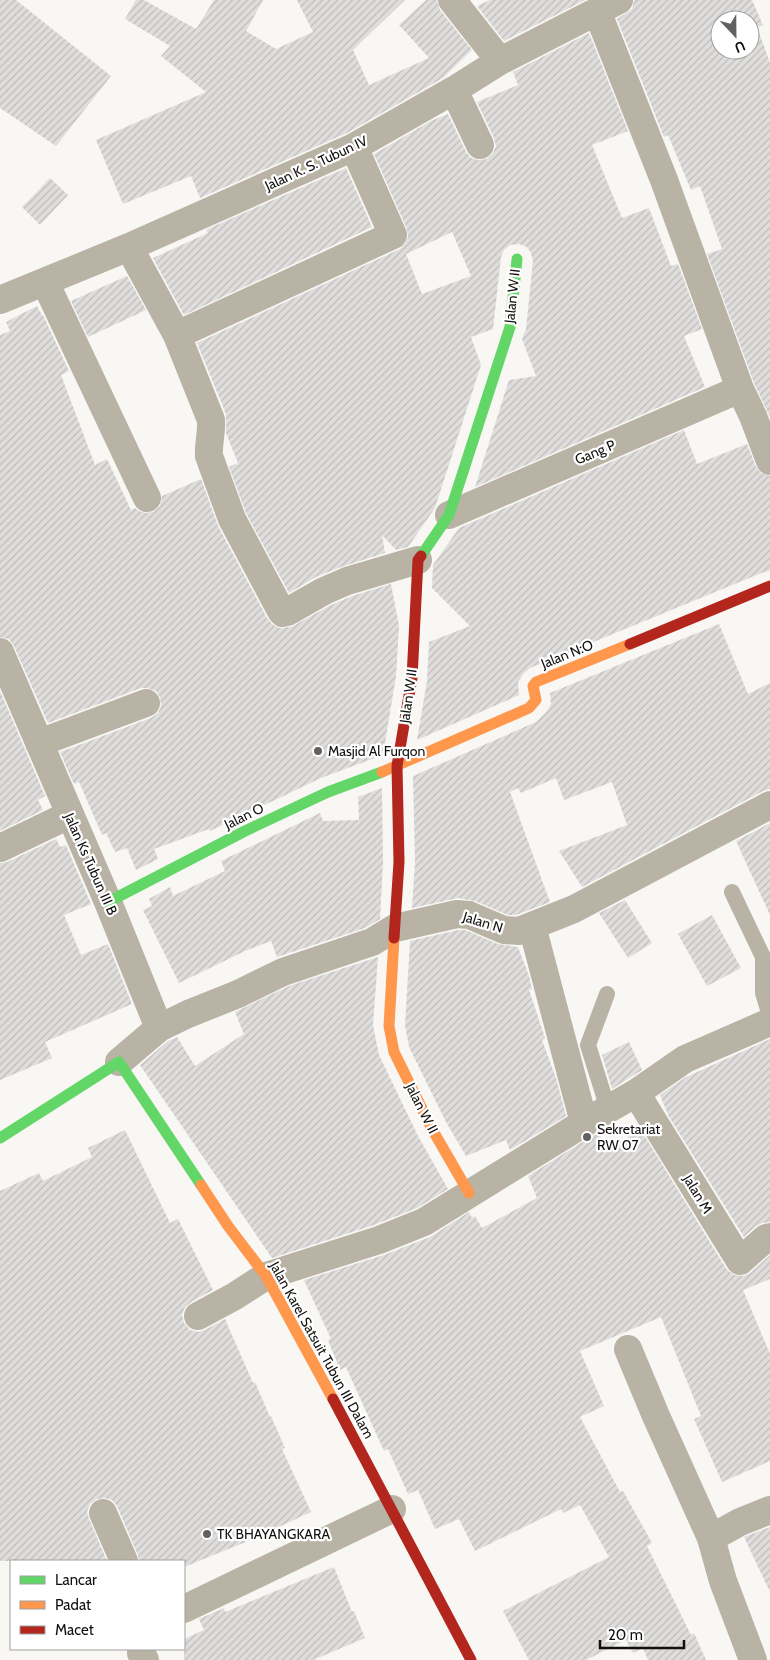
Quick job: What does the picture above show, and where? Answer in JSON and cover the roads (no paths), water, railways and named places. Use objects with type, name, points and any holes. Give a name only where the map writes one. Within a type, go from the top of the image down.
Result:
[{"type":"street","points":[[452,0],[500,61]]},
{"type":"street","points":[[608,5],[664,180],[740,389],[762,413],[770,461]]},
{"type":"street","name":"Jalan K. S. Tubun IV","points":[[0,300],[129,247],[354,147],[454,90],[500,61],[608,5]]},
{"type":"street","points":[[454,90],[480,145]]},
{"type":"street","points":[[177,335],[393,235],[354,147]]},
{"type":"street","points":[[129,247],[177,335],[211,420],[212,433],[208,447],[209,456],[232,519],[281,611],[283,613],[286,612],[324,590],[347,581],[418,560]]},
{"type":"street","name":"Jalan W II","points":[[469,1193],[432,1128],[394,1052],[391,1042],[389,1026],[399,862],[397,766],[412,678],[418,560],[449,515],[510,327],[516,259]]},
{"type":"street","points":[[45,282],[147,498]]},
{"type":"street","name":"Gang P","points":[[449,515],[740,389]]},
{"type":"street","name":"Jalan N:O","points":[[397,766],[529,708],[536,700],[533,686],[536,682],[770,586]]},
{"type":"street","name":"Jalan Ks Tubun III B","points":[[0,652],[108,902],[159,1028]]},
{"type":"street","points":[[39,743],[146,703]]},
{"type":"street","name":"Jalan O","points":[[108,902],[270,819],[328,792],[397,766]]},
{"type":"street","name":"Jalan N","points":[[159,1028],[238,994],[283,972],[372,942],[395,928],[457,914],[469,915],[504,930],[519,931],[574,908],[770,805]]},
{"type":"street","points":[[0,848],[70,815]]},
{"type":"street","points":[[532,926],[584,1123]]},
{"type":"street","points":[[198,1316],[236,1296],[266,1276],[379,1240],[424,1222],[584,1123],[636,1094],[685,1059],[770,1022]]},
{"type":"street","points":[[0,1138],[119,1062],[159,1028]]},
{"type":"street","name":"Jalan Karel Satsuit Tubun III Dalam","points":[[119,1062],[228,1226],[266,1276],[471,1660]]},
{"type":"street","name":"Jalan M","points":[[636,1094],[740,1261],[766,1238],[770,1237]]},
{"type":"street","points":[[628,1349],[656,1416],[712,1538],[723,1581],[752,1660]]},
{"type":"street","points":[[185,1609],[392,1509]]},
{"type":"street","points":[[712,1538],[740,1522],[770,1510]]},
{"type":"street","points":[[103,1512],[124,1560]]},
{"type":"lane","points":[[732,892],[763,957],[763,993],[770,1016]]},
{"type":"lane","points":[[607,994],[588,1045],[608,1109]]},
{"type":"place","name":"Masjid Al Furqon","points":[[318,751]]},
{"type":"place","name":"Sekretariat RW 07","points":[[587,1137]]},
{"type":"place","name":"TK BHAYANGKARA","points":[[207,1534]]}]
